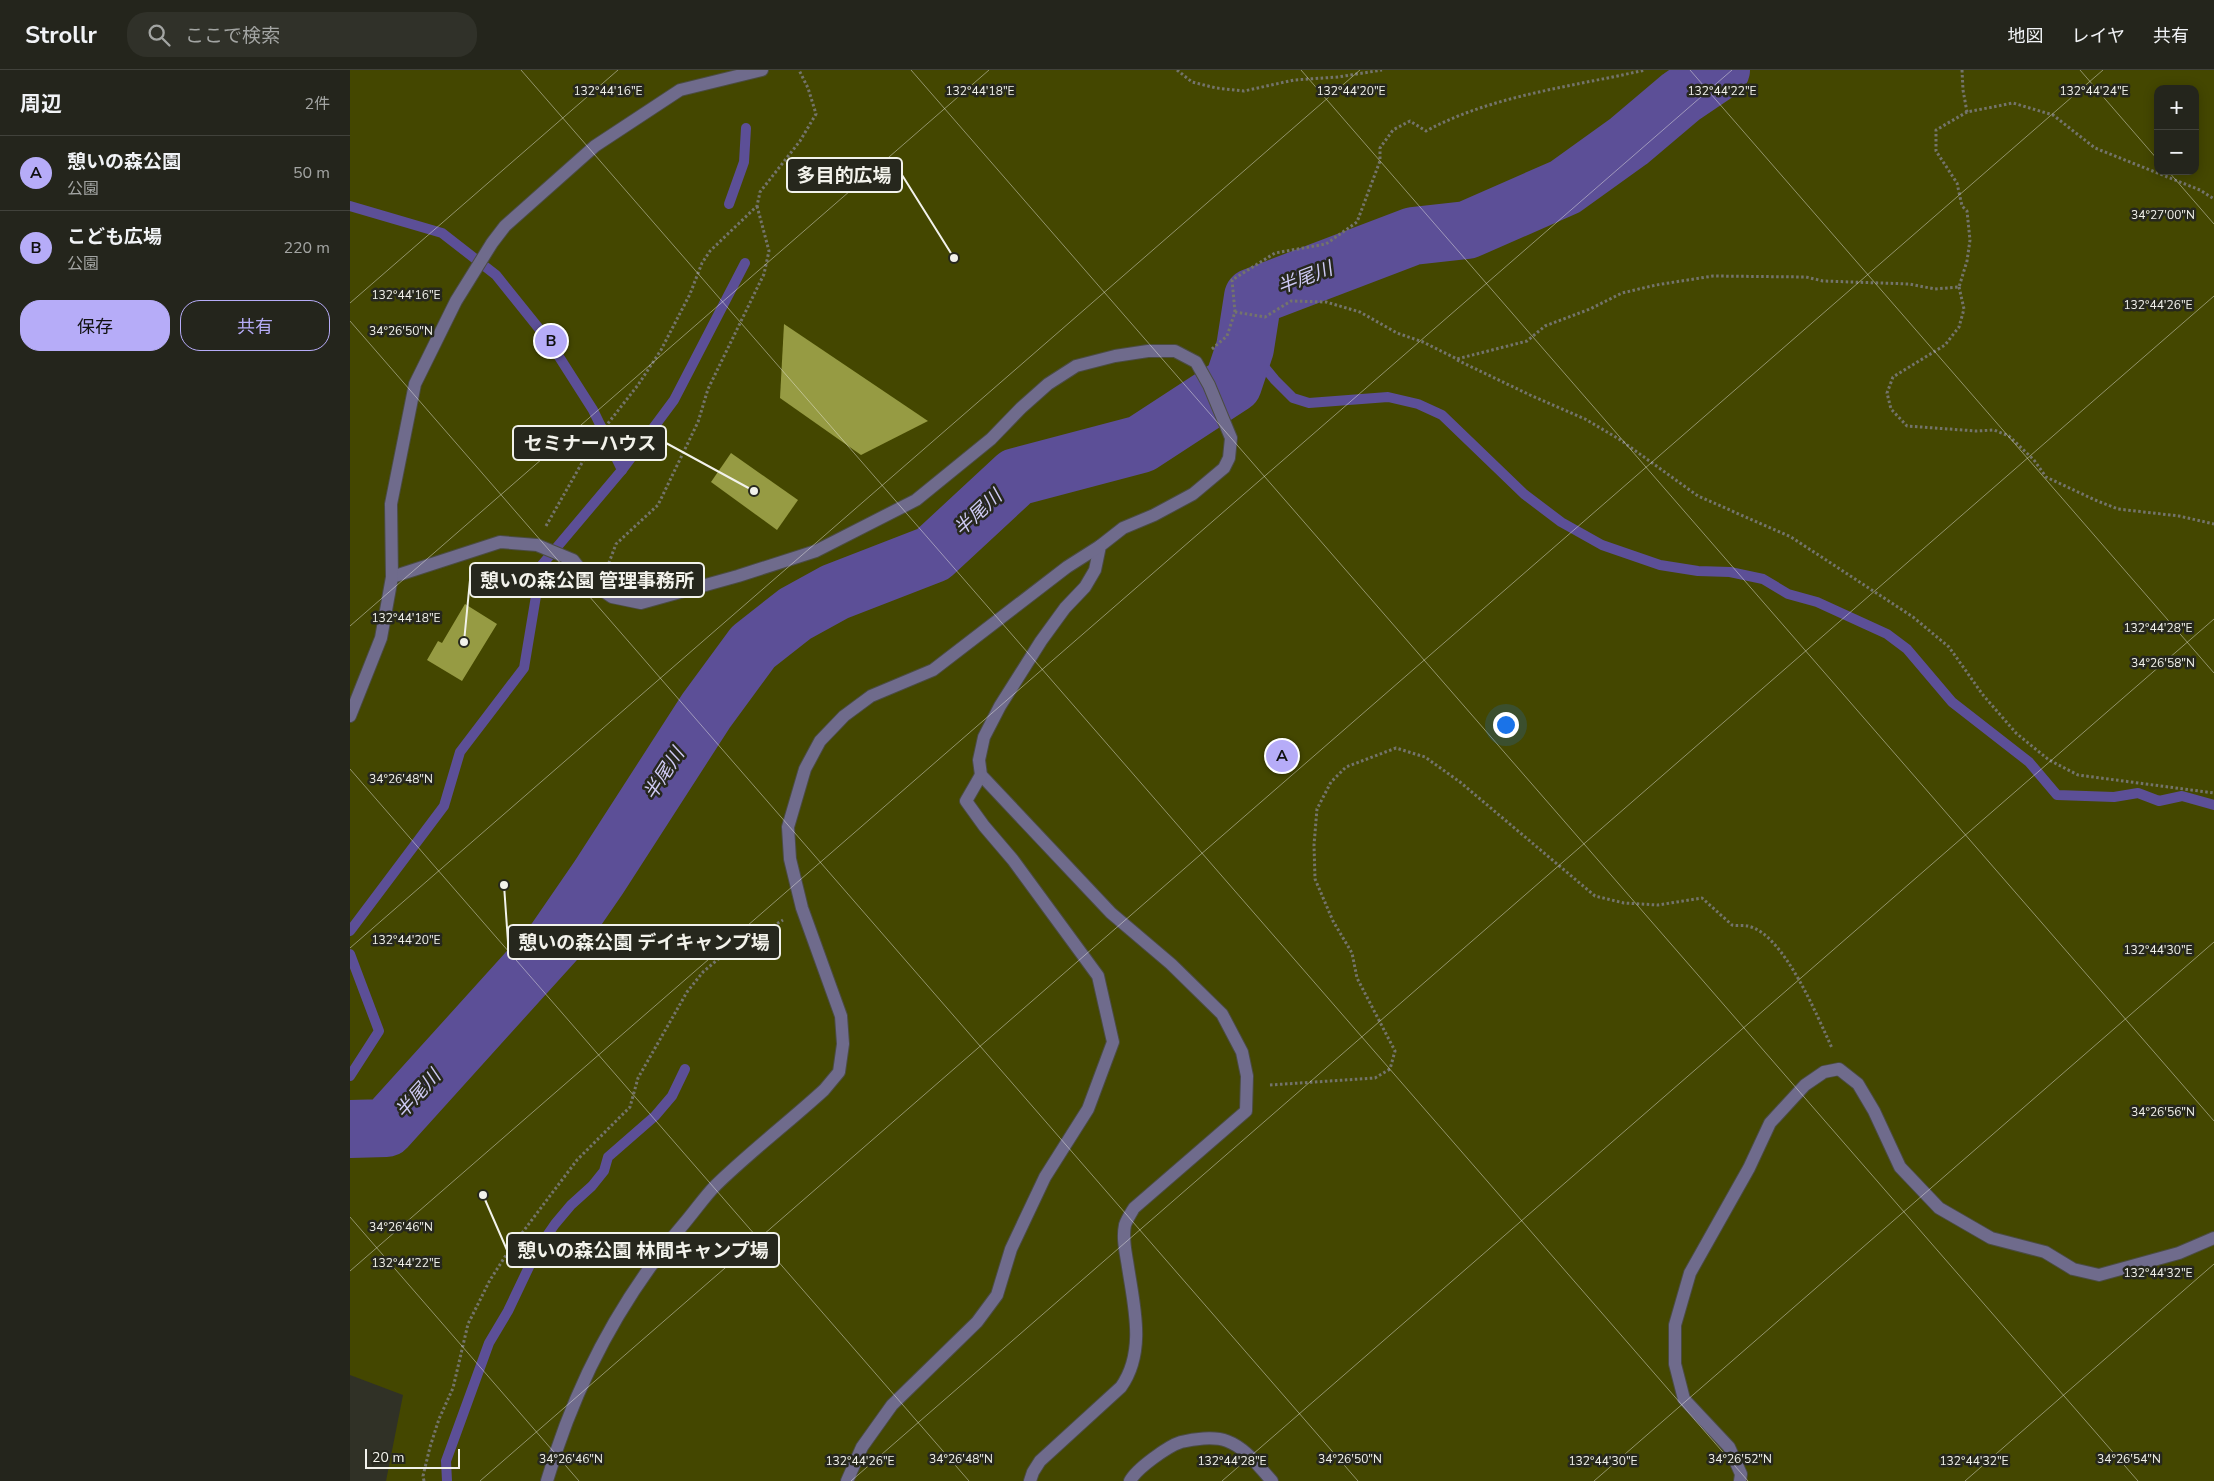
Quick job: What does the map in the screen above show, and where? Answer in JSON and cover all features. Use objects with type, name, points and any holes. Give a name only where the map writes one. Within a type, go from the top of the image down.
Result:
[{"type":"street","points":[[350,716],[382,638],[392,577],[391,504],[415,384],[466,284],[492,243],[505,226],[595,146],[680,90],[762,70]]},
{"type":"street","points":[[392,577],[500,542],[538,545],[573,560],[590,582],[612,597],[640,603],[738,576],[816,551],[916,500],[983,445],[1048,384],[1076,366],[1115,356],[1148,351],[1175,351],[1196,362],[1209,385],[1231,438],[1229,458],[1224,468],[1193,494],[1154,515],[1124,528],[1067,567],[933,670],[871,696],[844,716],[820,742],[805,769],[788,827],[790,859],[802,908],[841,1016],[843,1044],[839,1072],[824,1090],[715,1186],[659,1253],[620,1310],[600,1345],[568,1419],[547,1481]]},
{"type":"street","points":[[1030,1481],[1040,1461],[1121,1387],[1129,1376],[1135,1358],[1137,1338],[1124,1244],[1125,1224],[1134,1208],[1246,1111],[1247,1076],[1242,1052],[1222,1014],[1170,964],[1111,913],[981,775],[979,760],[984,737],[1000,706],[1041,641],[1065,608],[1085,587],[1095,570],[1100,546]]},
{"type":"street","points":[[847,1481],[862,1447],[892,1405],[977,1322],[997,1295],[1011,1249],[1045,1177],[1088,1109],[1113,1042],[1098,976],[966,801],[981,775]]},
{"type":"street","points":[[1740,1481],[1741,1474],[1729,1447],[1684,1399],[1675,1364],[1675,1325],[1690,1273],[1749,1168],[1770,1123],[1805,1085],[1824,1072],[1839,1069],[1858,1084],[1874,1111],[1900,1167],[1939,1208],[1992,1238],[2045,1252],[2073,1269],[2099,1275],[2179,1253],[2214,1238]]},
{"type":"street","points":[[1130,1481],[1133,1475],[1179,1442],[1204,1439],[1225,1440],[1245,1451],[1272,1481]]},
{"type":"path","points":[[597,587],[612,559],[616,544],[658,504],[698,422],[708,389],[764,274],[769,251],[757,206],[760,192],[800,142],[816,114],[808,88],[799,70]]},
{"type":"path","points":[[1177,70],[1192,82],[1216,88],[1244,91],[1294,80],[1338,77],[1382,70]]},
{"type":"path","points":[[1196,362],[1227,336],[1235,312],[1232,280],[1275,254],[1326,244],[1357,222],[1380,161],[1380,148],[1393,130],[1410,121],[1426,131],[1442,123],[1531,93],[1645,70]]},
{"type":"path","points":[[1962,70],[1967,112]]},
{"type":"path","points":[[2214,199],[2200,190],[2095,148],[2054,115],[2013,103],[1967,112],[1936,130],[1936,151],[1958,182],[1962,206],[1967,211],[1970,240],[1967,261],[1959,287],[1964,309],[1959,327],[1945,345],[1893,377],[1887,393],[1891,409],[1907,426],[1976,431],[1994,430],[2009,436],[2034,460],[2046,477],[2095,500],[2118,509],[2179,516],[2214,524]]},
{"type":"path","points":[[538,545],[554,510],[595,440],[619,410],[661,350],[690,294],[702,263],[716,245],[757,206]]},
{"type":"path","points":[[1457,359],[1528,341],[1546,326],[1590,309],[1622,293],[1704,278],[1806,277],[1823,281],[1909,284],[1935,289],[1959,287]]},
{"type":"path","points":[[1235,312],[1264,317],[1291,301],[1326,302],[1360,312],[1397,333],[1423,342],[1530,395],[1585,419],[1627,444],[1698,496],[1791,537],[1913,616],[1949,647],[1983,695],[2016,733],[2049,760],[2078,775],[2214,793]]},
{"type":"path","points":[[1247,1086],[1375,1078],[1390,1069],[1395,1051],[1358,978],[1352,953],[1333,921],[1315,879],[1314,845],[1317,809],[1331,782],[1346,767],[1396,748],[1425,757],[1453,777],[1595,896],[1624,903],[1658,905],[1702,898],[1732,926],[1749,926],[1776,944],[1796,975],[1833,1050],[1839,1069]]},
{"type":"path","points":[[424,1481],[430,1447],[439,1419],[453,1388],[468,1324],[490,1280],[510,1249],[577,1160],[630,1107],[638,1078],[687,992],[703,972],[717,960],[802,908]]},
{"type":"shaded area","points":[[350,70],[2214,70],[2214,1481],[386,1481],[403,1395],[350,1375]]},
{"type":"building","points":[[784,324],[928,421],[861,455],[780,398]]},
{"type":"building","points":[[731,453],[798,500],[777,530],[711,482]]},
{"type":"building","points":[[465,604],[497,624],[462,681],[427,660],[438,641],[442,643]]},
{"type":"waterway","name":"半尾川","points":[[350,1129],[386,1128],[555,941],[599,877],[706,711],[753,647],[795,614],[835,592],[933,554],[1016,477],[1141,444],[1233,384],[1245,348],[1253,297],[1413,236],[1467,230],[1565,187],[1629,141],[1681,97],[1721,70]]},
{"type":"waterway","points":[[729,204],[744,162],[746,128]]},
{"type":"waterway","points":[[350,206],[442,233],[496,275],[549,341],[593,410],[622,470]]},
{"type":"waterway","points":[[350,931],[444,806],[460,752],[524,668],[541,566],[622,470],[674,400],[745,263]]},
{"type":"waterway","points":[[1241,360],[1253,353],[1293,398],[1309,403],[1388,397],[1418,404],[1442,415],[1524,494],[1561,522],[1602,545],[1660,565],[1698,571],[1730,572],[1763,579],[1788,594],[1817,602],[1887,634],[1907,649],[1952,702],[2029,762],[2057,795],[2114,797],[2138,793],[2159,801],[2182,796],[2214,805]]},
{"type":"waterway","points":[[350,954],[379,1031],[350,1076]]},
{"type":"waterway","points":[[447,1481],[446,1461],[489,1343],[508,1311],[537,1250],[571,1205],[592,1186],[604,1171],[608,1157],[655,1116],[672,1096],[685,1069]]},
{"type":"place","name":"多目的広場","points":[[954,258]]},
{"type":"place","name":"こども広場","points":[[551,341]]},
{"type":"place","name":"セミナーハウス","points":[[754,491]]},
{"type":"place","name":"憩いの森公園 管理事務所","points":[[464,642]]},
{"type":"place","name":"憩いの森公園","points":[[1282,756]]},
{"type":"place","name":"憩いの森公園 デイキャンプ場","points":[[504,885]]},
{"type":"place","name":"憩いの森公園 林間キャンプ場","points":[[483,1195]]}]
